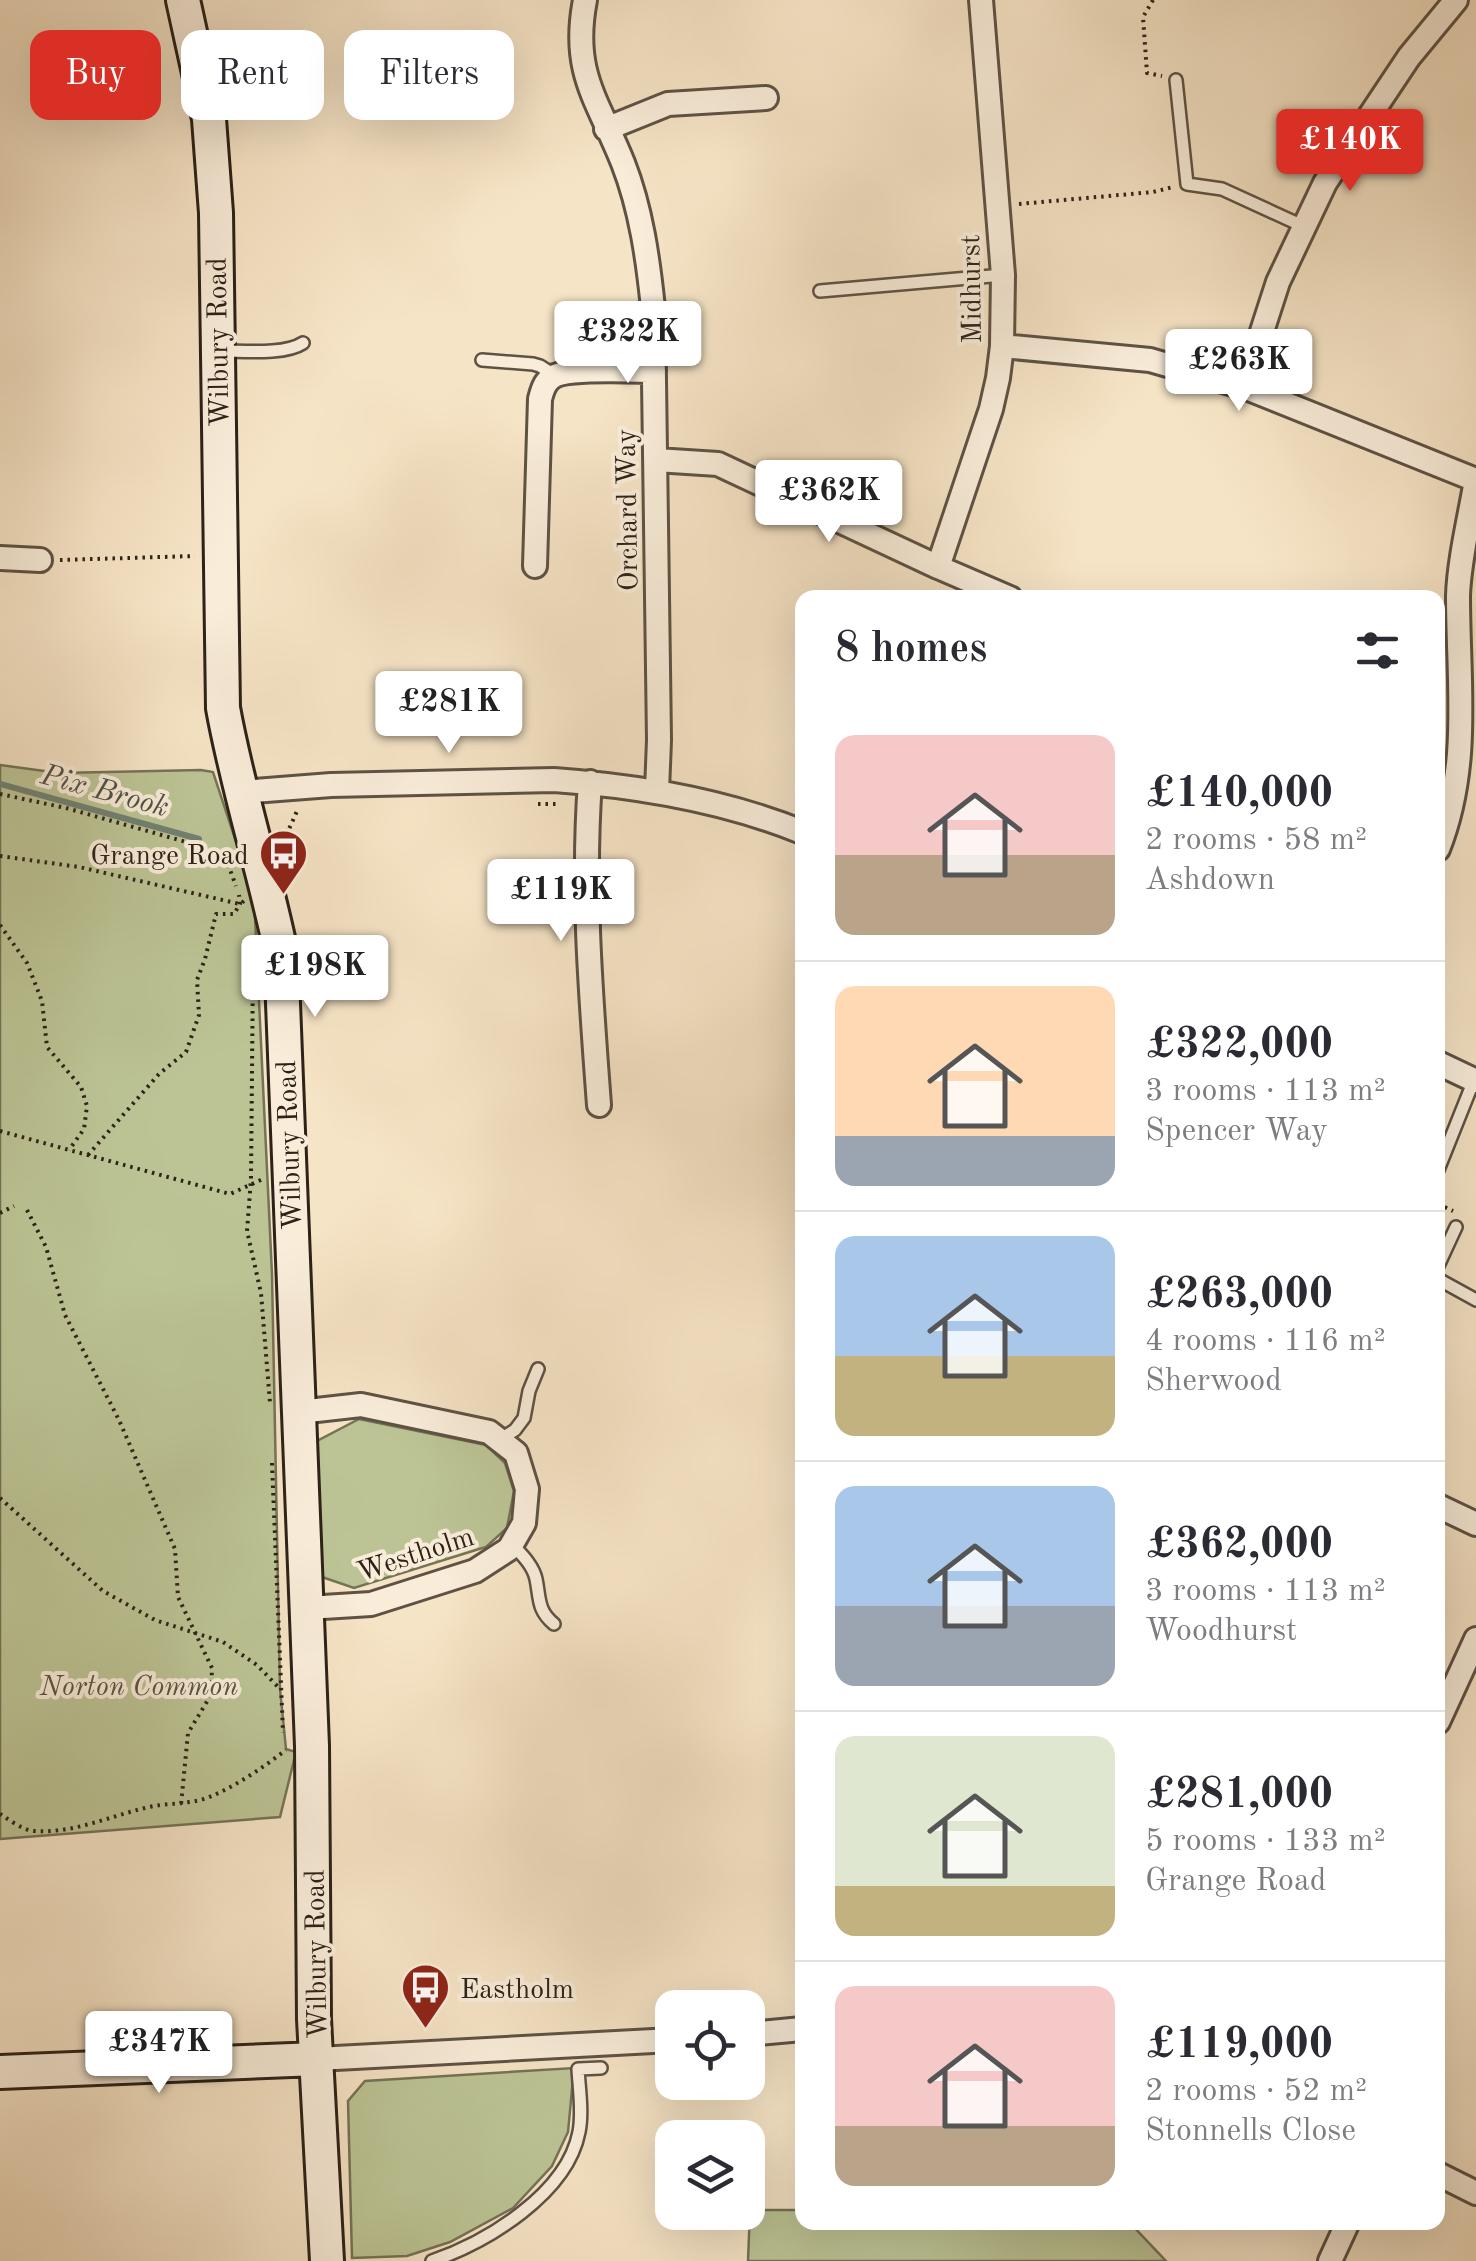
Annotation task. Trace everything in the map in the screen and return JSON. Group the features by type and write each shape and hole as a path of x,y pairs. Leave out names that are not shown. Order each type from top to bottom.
{"street":[{"name":"Wilbury Road","path":"182,0 209,119 216,213 223,708 281,952 284,1408 307,1608 314,1812 314,2019 327,2261"},
{"name":"Orchard Way","path":"585,0 581,24 587,83 633,194 644,239 653,308 657,790"},
{"name":"Midhurst","path":"938,567 991,408 1002,346 1004,276 981,0"},
{"path":"1244,387 1278,282 1325,183 1409,57 1456,0"},
{"path":"606,129 668,104 766,98"},
{"path":"1002,346 1150,360 1244,387 1476,480 1458,590 1469,711 1448,774 1445,830"},
{"path":"535,566 540,398 548,380 570,372 654,371"},
{"path":"656,460 718,464 991,590"},
{"path":"0,558 40,560"},
{"path":"241,792 331,785 554,780 589,793 657,790 740,810 795,830"},
{"path":"589,793 587,930 599,1105"},
{"path":"1445,1066 1475,1081"},
{"path":"284,1408 361,1405 489,1432 499,1440"},
{"name":"Westholm","path":"307,1608 371,1604 475,1571 509,1549 524,1523 527,1489 516,1453 499,1440"},
{"path":"1445,1509 1476,1524"},
{"path":"1445,1707 1476,1639"},
{"path":"765,2033 795,2031"},
{"path":"0,2072 655,2041"},
{"path":"1445,2178 1476,2193"},
{"path":"1330,2261 1344,2230"}],"lane":[{"path":"1176,80 1187,184 1222,189 1305,227"},
{"path":"820,291 1004,276"},
{"path":"218,351 277,350 296,348 303,343"},
{"path":"482,360 533,364 554,376"},
{"path":"1445,1153 1475,1081"},
{"path":"1445,1251 1456,1227"},
{"path":"1445,1283 1476,1300"},
{"path":"499,1440 515,1430 524,1418 538,1369"},
{"path":"512,1544 536,1576 542,1612 554,1624"},
{"path":"432,2261 460,2251 527,2211 566,2165 580,2131 578,2069 601,2068"}],"path":[{"path":"1153,0 1143,18 1148,73 1176,80"},
{"path":"997,206 1153,192 1187,184"},
{"path":"40,560 220,555"},
{"path":"531,804 589,793"},
{"path":"0,794 66,808 204,848 229,867 240,904"},
{"path":"286,864 290,830 300,803"},
{"path":"0,856 79,867 240,904"},
{"path":"88,1155 159,1074 186,1052 199,1015 197,980 216,914 234,914 240,904 254,896"},
{"path":"0,925 27,962 42,1000 48,1047 81,1087 87,1106 84,1129 69,1150"},
{"path":"253,952 247,1230 284,1408"},
{"path":"0,1131 230,1194 249,1184"},
{"path":"0,1214 14,1206"},
{"path":"28,1210 46,1247 65,1315 120,1420 174,1549 178,1598 212,1668 212,1695 188,1733 181,1805"},
{"path":"272,1458 280,1690 286,1750"},
{"path":"0,1498 104,1591 155,1620 224,1642 257,1665 280,1690"},
{"path":"0,1814 29,1831 60,1830 156,1806 181,1805 208,1798 286,1750 296,1752"}],"green space":[{"name":"Norton Common","path":"0,765 59,773 213,772 254,896 272,1274 280,1689 286,1749 296,1752 280,1817 0,1839"},
{"path":"359,1419 486,1445 505,1463 514,1491 507,1528 486,1547 354,1588 322,1577 317,1441"},
{"path":"574,2068 568,2132 552,2166 513,2208 450,2242 407,2256 352,2258 348,2101 365,2081"},
{"path":"765,2210 795,2210 795,2230 1137,2230 1166,2261 748,2261 749,2230 765,2230"}],"waterway":[{"name":"Pix Brook","path":"0,784 199,839"}],"place":[{"name":"Grange Road","path":"284,896"},
{"name":"Eastholm","path":"425,2030"}]}
